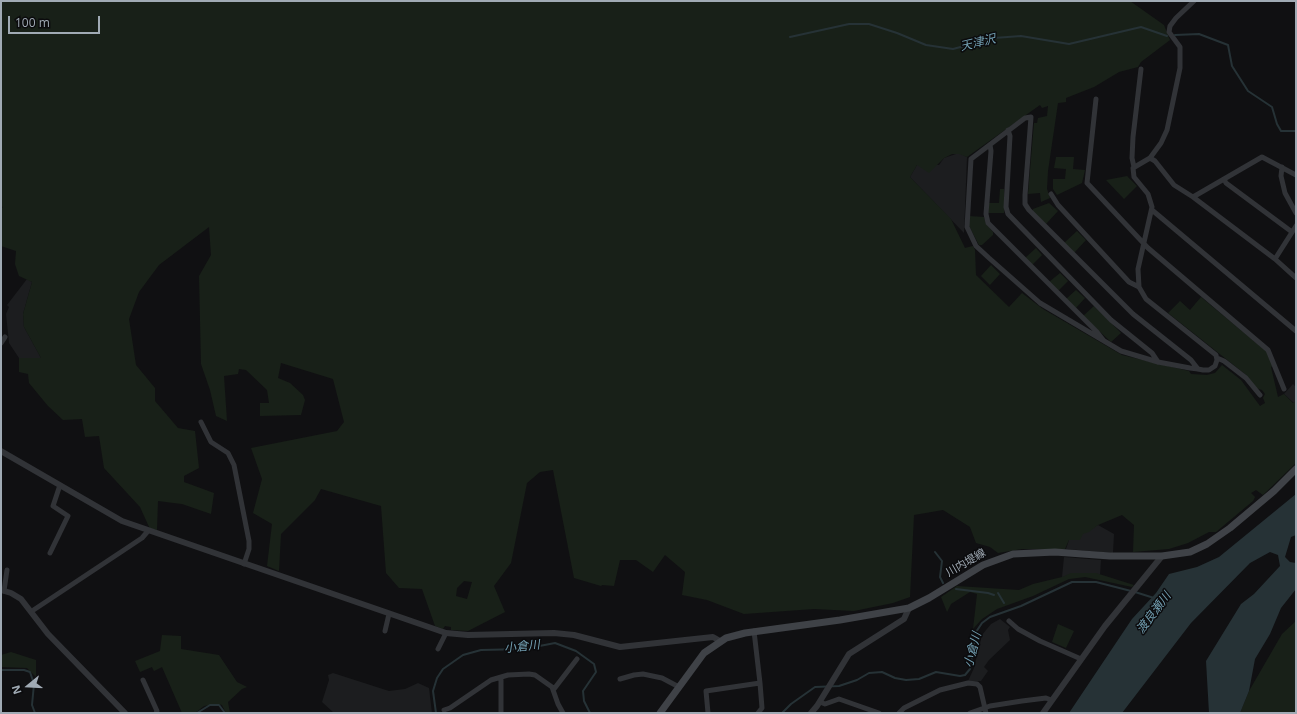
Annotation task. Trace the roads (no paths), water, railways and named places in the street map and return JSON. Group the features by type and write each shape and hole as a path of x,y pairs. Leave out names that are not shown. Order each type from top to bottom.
{"main road":[{"name":"川内堤線","path":"660,713 704,653 720,641 754,631 840,620 909,608 929,598 983,565 1005,556 1022,553 1055,552 1114,557 1162,556 1190,552 1207,544 1230,528 1274,491 1296,469"}],"street":[{"path":"1134,167 1150,158 1161,143 1167,130 1180,68 1180,47 1169,32 1170,26 1176,18 1194,1"},
{"path":"1141,69 1133,137 1132,158 1134,167 1132,172 1134,177 1148,194 1152,210 1143,244 1138,273 1139,287 1146,298 1212,351 1217,358 1224,360 1246,378 1260,395"},
{"path":"1096,99 1087,183 1143,244 1268,350 1284,389"},
{"path":"1198,369 1191,360 1133,314 1029,210 1025,204 1032,117 1025,118 971,159 966,224 974,242 989,258 1040,303 1104,342 1124,352 1158,362 1198,369 1212,368 1217,363 1217,358"},
{"path":"1008,130 1010,136 1006,207 1008,214 1111,320 1152,353 1158,362"},
{"path":"990,145 986,214 988,223 1098,332 1104,342"},
{"path":"1193,197 1262,157 1296,175"},
{"path":"1150,158 1174,185 1193,197 1275,259 1296,278"},
{"path":"1282,167 1281,176 1285,193 1296,213"},
{"path":"1224,179 1226,183 1292,232"},
{"path":"1051,194 1058,205 1129,282 1139,287"},
{"path":"1152,210 1296,331"},
{"path":"1275,259 1296,226"},
{"path":"1,343 5,337"},
{"path":"201,422 209,440 228,453 234,465 249,542 249,549 244,564"},
{"path":"1,451 115,518 148,532 446,633 461,635 554,633 574,635 608,646 620,647 713,637 720,641"},
{"path":"50,553 68,516 53,506 60,485"},
{"path":"32,611 142,538 148,532"},
{"path":"1043,713 1081,659 1129,596 1162,556"},
{"path":"7,570 2,590 18,596 32,611 48,634 125,713"},
{"path":"815,712 848,654 904,619 909,608"},
{"path":"385,631 389,614"},
{"path":"1009,621 1040,641 1081,659"},
{"path":"754,631 762,708 758,713"},
{"path":"438,649 446,633"},
{"path":"554,689 577,659"},
{"path":"444,710 450,708 485,683 501,677 532,674 554,689 558,704 563,713"},
{"path":"620,680 634,675 643,674 662,678 679,687"},
{"path":"501,677 501,713"},
{"path":"143,680 157,711 156,713"},
{"path":"708,713 706,691 760,683"},
{"path":"899,713 904,708 940,690 968,683 979,685 985,710"},
{"path":"970,713 1046,698 1051,700"},
{"path":"820,702 826,704 839,699 878,713"}],"water":[{"name":"渡良瀬川","path":"1296,494 1296,535 1291,537 1285,557 1290,562 1296,563 1296,589 1281,608 1270,634 1255,659 1249,691 1240,713 1209,713 1206,661 1241,604 1254,594 1280,566 1278,555 1270,552 1250,563 1191,623 1122,713 1069,713 1132,619 1156,593 1169,574 1197,567 1219,557"}],"waterway":[{"name":"天津沢","path":"790,37 849,24 869,24 897,33 926,45 953,49 994,38 1021,36 1069,44 1141,27 1167,36"},
{"name":"天津沢","path":"1175,35 1199,34 1228,45 1232,66 1248,91 1272,107 1277,124 1281,131 1296,131"},
{"path":"935,552 942,561 940,577 943,583"},
{"name":"小倉川","path":"782,713 791,704 815,687 839,686 857,680 869,673 882,672 895,678 906,680 919,679 936,672 960,676 965,675 970,669 976,632 982,623 990,617 1021,606 1072,582 1096,582 1131,591"},
{"path":"956,589 994,595"},
{"name":"小倉川","path":"1135,592 1154,598"},
{"path":"998,593 1004,603"},
{"name":"小倉川","path":"436,713 433,691 437,678 443,669 463,655 481,650 524,649 555,643 576,651 594,664 596,672 583,691 584,701 590,713"},
{"name":"小倉川","path":"1,670 24,670 30,672 34,684 32,705 35,713"},
{"name":"小倉川","path":"197,713 210,705 219,705 225,713"}]}
